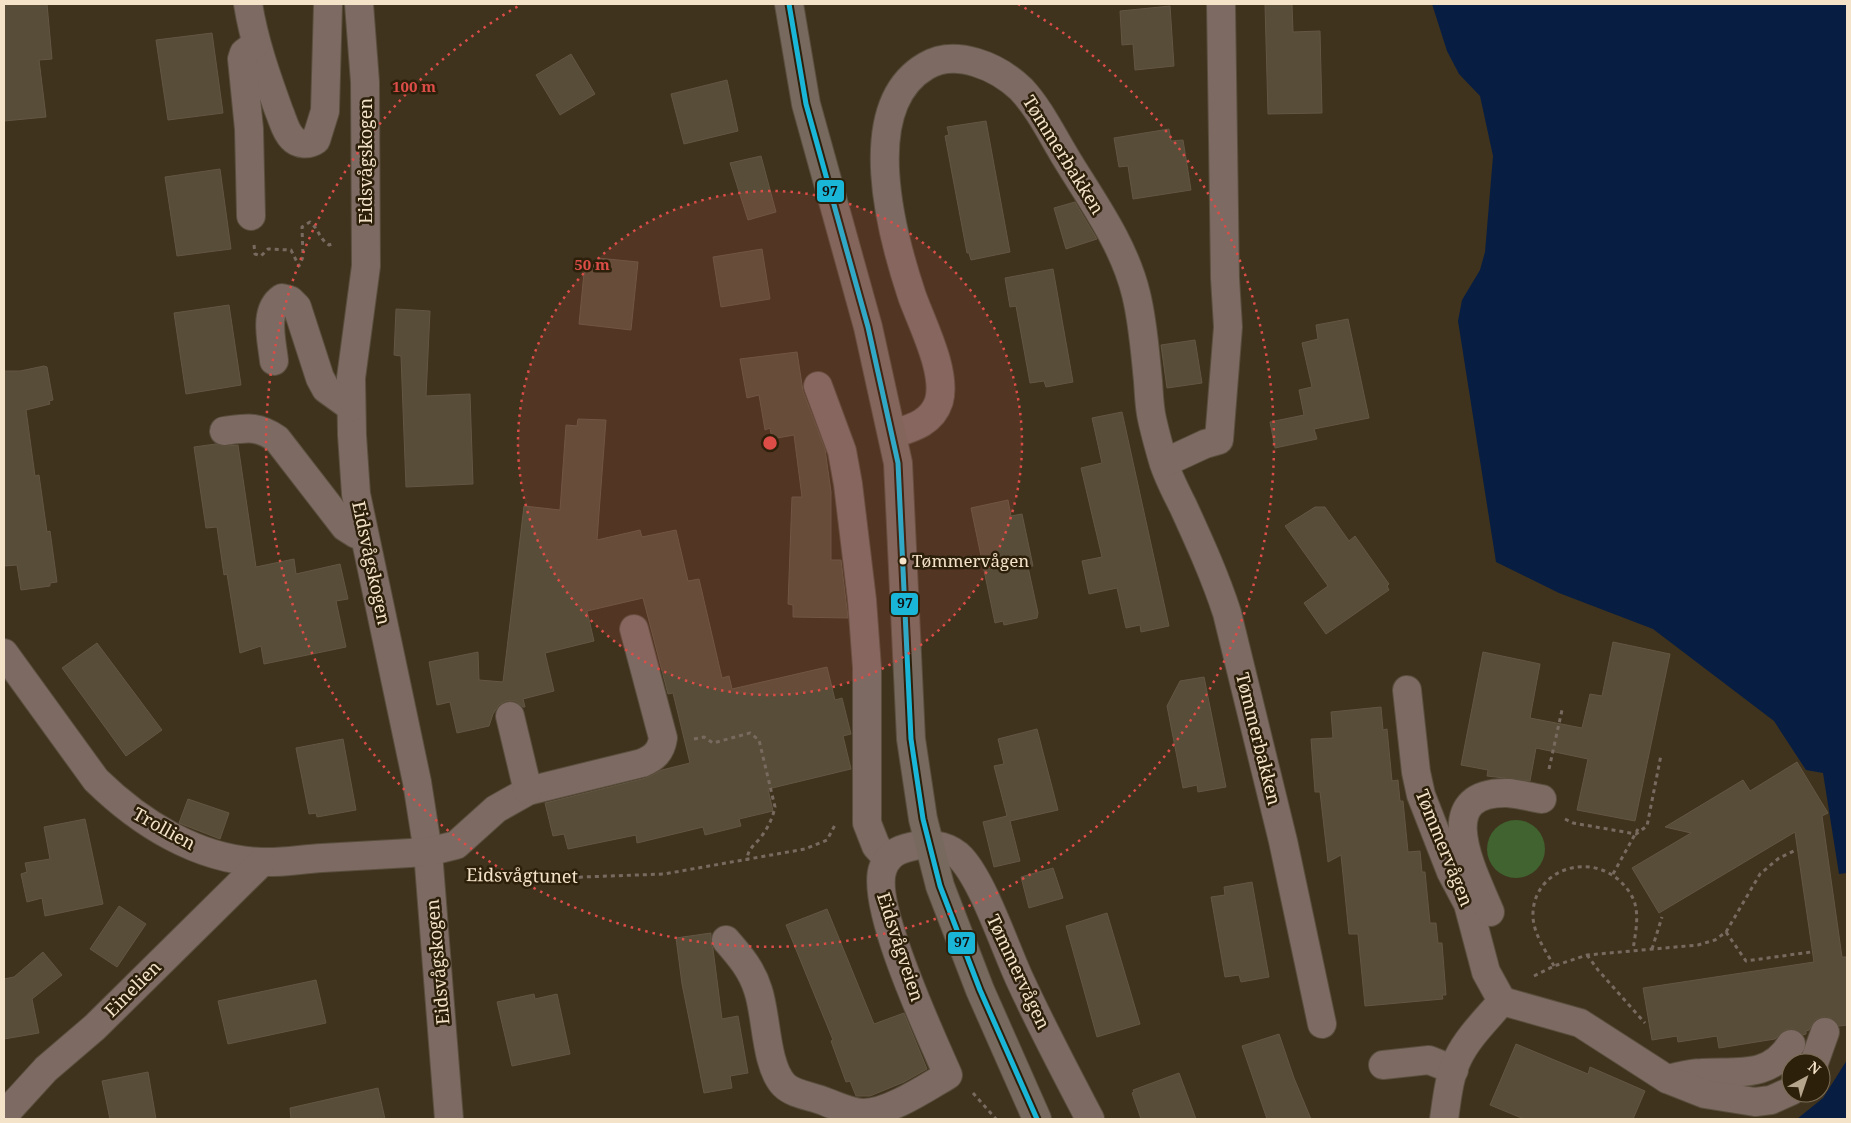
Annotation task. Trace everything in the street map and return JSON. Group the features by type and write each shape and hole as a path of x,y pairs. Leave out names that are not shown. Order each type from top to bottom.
{"main road":[{"path":"789,4 806,104 870,336 892,434 902,496 911,739 915,776 928,844 955,928 1037,1119"}],"street":[{"path":"248,4 263,68 287,132 296,142 312,143 319,134 325,111 328,4"},
{"name":"Eidsvågskogen","path":"359,4 365,82 366,266 351,378 356,494 417,782 428,852 449,1119"},
{"path":"1164,464 1205,444 1218,440 1228,328 1225,278 1221,4"},
{"path":"251,216 248,129 242,60 244,53 256,44"},
{"name":"Tømmerbakken","path":"892,434 925,422 933,413 938,401 941,383 938,365 909,285 890,214 885,172 886,136 898,93 907,82 928,64 943,60 960,59 982,64 994,70 1022,91 1047,126 1115,240 1127,266 1136,294 1145,353 1151,417 1164,464 1218,586 1227,613 1283,841 1322,1024"},
{"path":"274,361 270,315 272,308 282,298 290,300 297,307 320,378 326,389 351,407"},
{"path":"818,386 842,451 848,484 862,600 867,668 867,823 870,835 876,846 888,859 902,849 928,844"},
{"path":"224,431 254,428 265,430 276,439 345,527 356,534 364,534"},
{"name":"Eidsvågtunet","path":"428,852 456,845 496,809 528,791 642,763 654,758 663,738 634,628"},
{"name":"Trollien","path":"4,653 96,780 131,811 184,844 227,858 262,862 428,852"},
{"name":"Tømmervågen","path":"1407,690 1416,772 1421,795 1451,872 1468,904 1486,972 1502,1002"},
{"path":"510,716 528,791"},
{"name":"Tømmervågen","path":"1502,1002 1502,964 1490,912 1464,850 1462,828 1464,816 1469,805 1488,795 1508,793 1542,799"},
{"name":"Tømmervågen","path":"928,844 956,853 979,886 1021,982 1090,1119"},
{"name":"Eidsvågveien","path":"726,940 744,960 759,992 768,1046 778,1077 785,1086 796,1093 853,1112 864,1113 877,1111 919,1092 948,1075 904,970 884,908 880,878 888,859"},
{"name":"Einelien","path":"4,1115 46,1069 95,1027 262,862"},
{"path":"1444,1119 1448,1089 1458,1059 1466,1044 1502,1002 1580,1022 1667,1079 1705,1094 1740,1101 1771,1100 1781,1096"},
{"path":"1818,1053 1825,1032"},
{"path":"1667,1079 1699,1073 1744,1072 1762,1069 1784,1056 1791,1044"},
{"path":"1383,1065 1429,1060 1454,1070"}],"path":[{"path":"261,256 268,248 292,250 299,266 303,256 302,228 310,222 316,227 321,240 329,245 336,242 337,235"},
{"path":"1554,749 1562,710"},
{"path":"704,737 713,743 750,733 759,740 775,807 773,816 761,837 748,853 746,861"},
{"path":"1542,799 1564,818 1574,823 1636,834 1647,826 1661,754"},
{"name":"Eidsvågtunet","path":"428,852 449,874 485,878 664,874 746,861 805,849 827,840 849,806 866,797"},
{"path":"1613,874 1638,829"},
{"path":"1502,1002 1530,978 1554,966 1587,955 1698,945 1715,940 1726,932 1760,874 1779,858 1794,851"},
{"path":"1554,966 1537,934 1533,918 1534,905 1539,893 1556,874 1580,865 1600,867 1613,874 1630,893 1635,904 1636,919 1633,950"},
{"path":"1652,949 1662,917"},
{"path":"1726,932 1746,961 1811,952"},
{"path":"1587,955 1645,1023"}],"green space":[{"path":"1510,820 1522,820 1537,828 1545,843 1545,855 1537,870 1522,878 1510,878 1495,870 1487,855 1487,843 1495,828"}],"water":[{"path":"1432,4 1847,4 1847,873 1839,874 1823,773 1806,770 1774,721 1653,629 1559,593 1496,562 1458,321 1462,300 1480,270 1485,252 1493,156 1480,96 1459,74 1447,51"},
{"path":"1847,1060 1847,1119 1797,1119 1817,1103 1831,1103 1831,1085"}],"building":[{"path":"4,4 47,4 52,59 39,60 46,117 4,121"},
{"path":"1265,4 1292,4 1293,32 1320,31 1322,113 1268,114"},
{"path":"1170,6 1174,66 1135,70 1133,44 1122,45 1120,11"},
{"path":"212,33 223,113 168,120 156,40"},
{"path":"571,54 595,94 560,115 536,75"},
{"path":"727,80 738,131 684,144 671,94"},
{"path":"986,121 1010,252 971,260 969,253 967,253 945,136 949,135 947,127"},
{"path":"1169,129 1171,141 1183,140 1191,190 1133,199 1128,166 1119,167 1114,138"},
{"path":"761,156 776,212 748,220 730,163"},
{"path":"220,169 231,249 177,256 165,177"},
{"path":"1075,202 1097,239 1066,249 1054,208"},
{"path":"762,249 770,299 721,307 713,257"},
{"path":"598,258 638,262 631,330 579,324 585,263 597,264"},
{"path":"1053,269 1073,382 1046,387 1044,381 1030,383 1016,306 1010,307 1005,278"},
{"path":"229,305 241,385 186,394 174,313"},
{"path":"396,309 430,311 426,396 470,394 473,484 406,487 401,356 394,355"},
{"path":"1348,319 1369,418 1314,429 1317,439 1275,448 1270,422 1304,415 1299,390 1312,387 1302,343 1318,339 1316,325"},
{"path":"1195,340 1202,383 1167,388 1161,345"},
{"path":"797,352 803,391 825,449 831,492 831,560 841,560 848,618 793,617 793,605 788,604 792,497 802,497 794,435 772,439 770,428 765,430 759,395 747,398 740,359"},
{"path":"47,367 53,400 49,401 50,404 26,410 35,476 39,475 47,532 50,531 57,582 50,583 50,586 21,590 17,565 4,566 4,371 20,371"},
{"path":"1122,412 1169,626 1141,632 1140,625 1126,628 1117,588 1089,594 1082,561 1102,557 1081,468 1102,463 1092,418"},
{"path":"578,419 606,420 597,540 640,530 642,537 676,530 688,581 699,579 722,678 729,676 732,689 827,667 835,700 842,698 851,734 843,736 851,769 768,789 773,811 739,819 741,826 705,835 703,827 637,843 636,835 568,849 564,834 553,836 545,803 646,778 662,770 690,763 673,693 668,694 643,598 587,611 594,641 545,653 554,691 523,699 525,707 515,701 506,701 499,705 493,714 489,726 457,733 450,702 437,705 429,662 478,652 479,680 503,682 524,506 560,510 566,425 577,426"},
{"path":"216,444 226,446 238,445 256,567 294,559 296,574 340,564 348,599 336,601 346,647 264,664 261,646 240,653 227,574 224,575 217,527 206,528 194,447"},
{"path":"1008,500 1011,516 1022,514 1033,566 1028,567 1038,613 1037,618 1004,625 1003,621 995,623 971,508"},
{"path":"1315,507 1325,507 1349,541 1355,536 1389,584 1387,586 1389,590 1326,634 1304,603 1328,586 1285,526"},
{"path":"1613,642 1670,654 1635,821 1577,810 1588,759 1536,748 1530,781 1487,776 1488,770 1461,765 1483,652 1540,664 1530,718 1582,728 1590,694 1602,696"},
{"path":"97,643 162,730 126,756 62,668"},
{"path":"1204,677 1226,787 1198,792 1197,785 1183,788 1167,706 1180,681"},
{"path":"1381,707 1383,730 1387,729 1392,781 1398,780 1400,801 1403,801 1408,852 1420,851 1422,872 1425,872 1430,923 1436,923 1438,943 1442,943 1446,995 1442,995 1443,999 1365,1006 1358,934 1349,934 1341,855 1328,862 1320,792 1315,792 1311,739 1333,738 1331,712"},
{"path":"1037,729 1058,810 1010,821 1020,861 994,867 983,822 1007,816 994,766 1004,764 998,739"},
{"path":"343,739 356,810 317,817 316,813 309,814 296,748"},
{"path":"1797,762 1828,813 1822,816 1842,957 1847,957 1847,1025 1839,1026 1831,1018 1823,1017 1815,1020 1809,1030 1806,1031 1806,1034 1803,1035 1793,1029 1785,1030 1775,1039 1719,1048 1717,1036 1678,1042 1677,1036 1652,1040 1643,988 1814,962 1795,832 1659,913 1632,868 1691,833 1665,827 1743,780 1750,791"},
{"path":"188,799 229,813 220,839 179,823"},
{"path":"85,819 103,904 45,916 42,898 27,902 21,874 27,872 25,863 50,859 44,827"},
{"path":"1053,868 1063,898 1029,908 1021,877"},
{"path":"1252,882 1269,977 1241,982 1239,975 1225,977 1211,897 1225,895 1224,887"},
{"path":"119,906 146,924 117,967 90,949"},
{"path":"827,909 874,1024 904,1013 927,1069 904,1082 870,1096 856,1096 850,1081 846,1082 831,1041 833,1040 786,925"},
{"path":"1107,913 1140,1024 1097,1037 1066,926"},
{"path":"711,933 722,1019 738,1016 748,1073 730,1076 732,1088 704,1093 682,984 676,938"},
{"path":"43,952 62,975 32,999 39,1033 4,1039 4,979 14,977"},
{"path":"316,980 326,1023 228,1044 218,1001"},
{"path":"534,994 535,999 557,994 570,1054 512,1066 497,1002"},
{"path":"1279,1034 1311,1119 1267,1119 1242,1046"},
{"path":"1516,1044 1588,1074 1590,1067 1645,1091 1633,1119 1524,1119 1490,1105"},
{"path":"148,1072 156,1119 110,1119 102,1081"},
{"path":"1179,1073 1196,1119 1141,1119 1132,1093 1134,1092 1133,1090"},
{"path":"378,1088 385,1119 291,1119 290,1108"}],"transit line":[{"name":"97","path":"789,4 806,104 868,327 898,463 911,739 923,819 940,886 980,990 1037,1119"}],"place":[{"name":"Tømmervågen","path":"903,561"}]}
